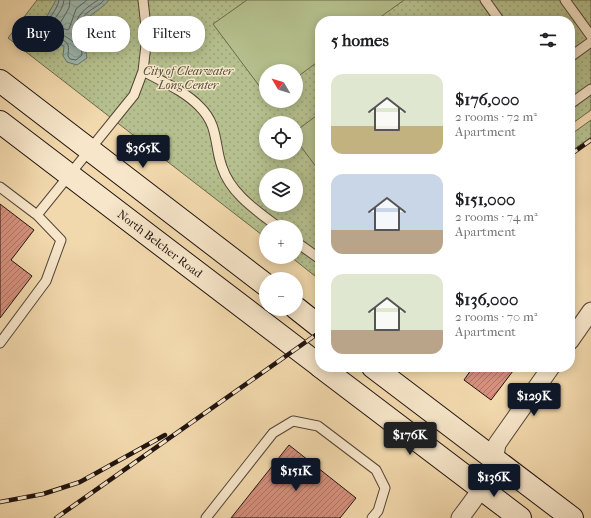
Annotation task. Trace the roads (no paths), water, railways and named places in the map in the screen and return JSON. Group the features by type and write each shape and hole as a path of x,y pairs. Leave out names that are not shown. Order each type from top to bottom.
{"main road":[{"path":"0,81 259,280"},
{"name":"North Belcher Road","path":"0,122 315,362"},
{"path":"303,314 315,323"},
{"name":"North Belcher Road","path":"328,372 520,518"},
{"path":"380,372 572,518"}],"street":[{"path":"575,334 591,311"},
{"path":"460,518 482,489 495,459 497,444 548,372"}],"lane":[{"path":"37,216 134,95 143,71 147,36 143,0"},
{"path":"485,0 496,16"},
{"path":"565,0 591,36"},
{"path":"575,53 591,42"},
{"path":"143,71 187,95 201,108 210,121 216,137 222,166 227,180 237,194 269,220"},
{"path":"575,100 591,89"},
{"path":"0,187 37,216 61,240 46,281 0,342"},
{"path":"303,247 315,255"},
{"path":"206,518 273,433 293,421 318,426 376,470 385,488 378,510 372,518"}],"water":[{"path":"56,0 109,0 103,7 90,16 72,16 72,52 86,52 87,58 77,65 67,62 63,56 64,16 47,16"}],"railway":[{"path":"575,151 591,140"},
{"path":"56,518 315,336"},
{"path":"0,502 43,494 80,482 165,435"}],"park label":[{"name":"City of Clearwater Long Center","path":"188,78"}]}
